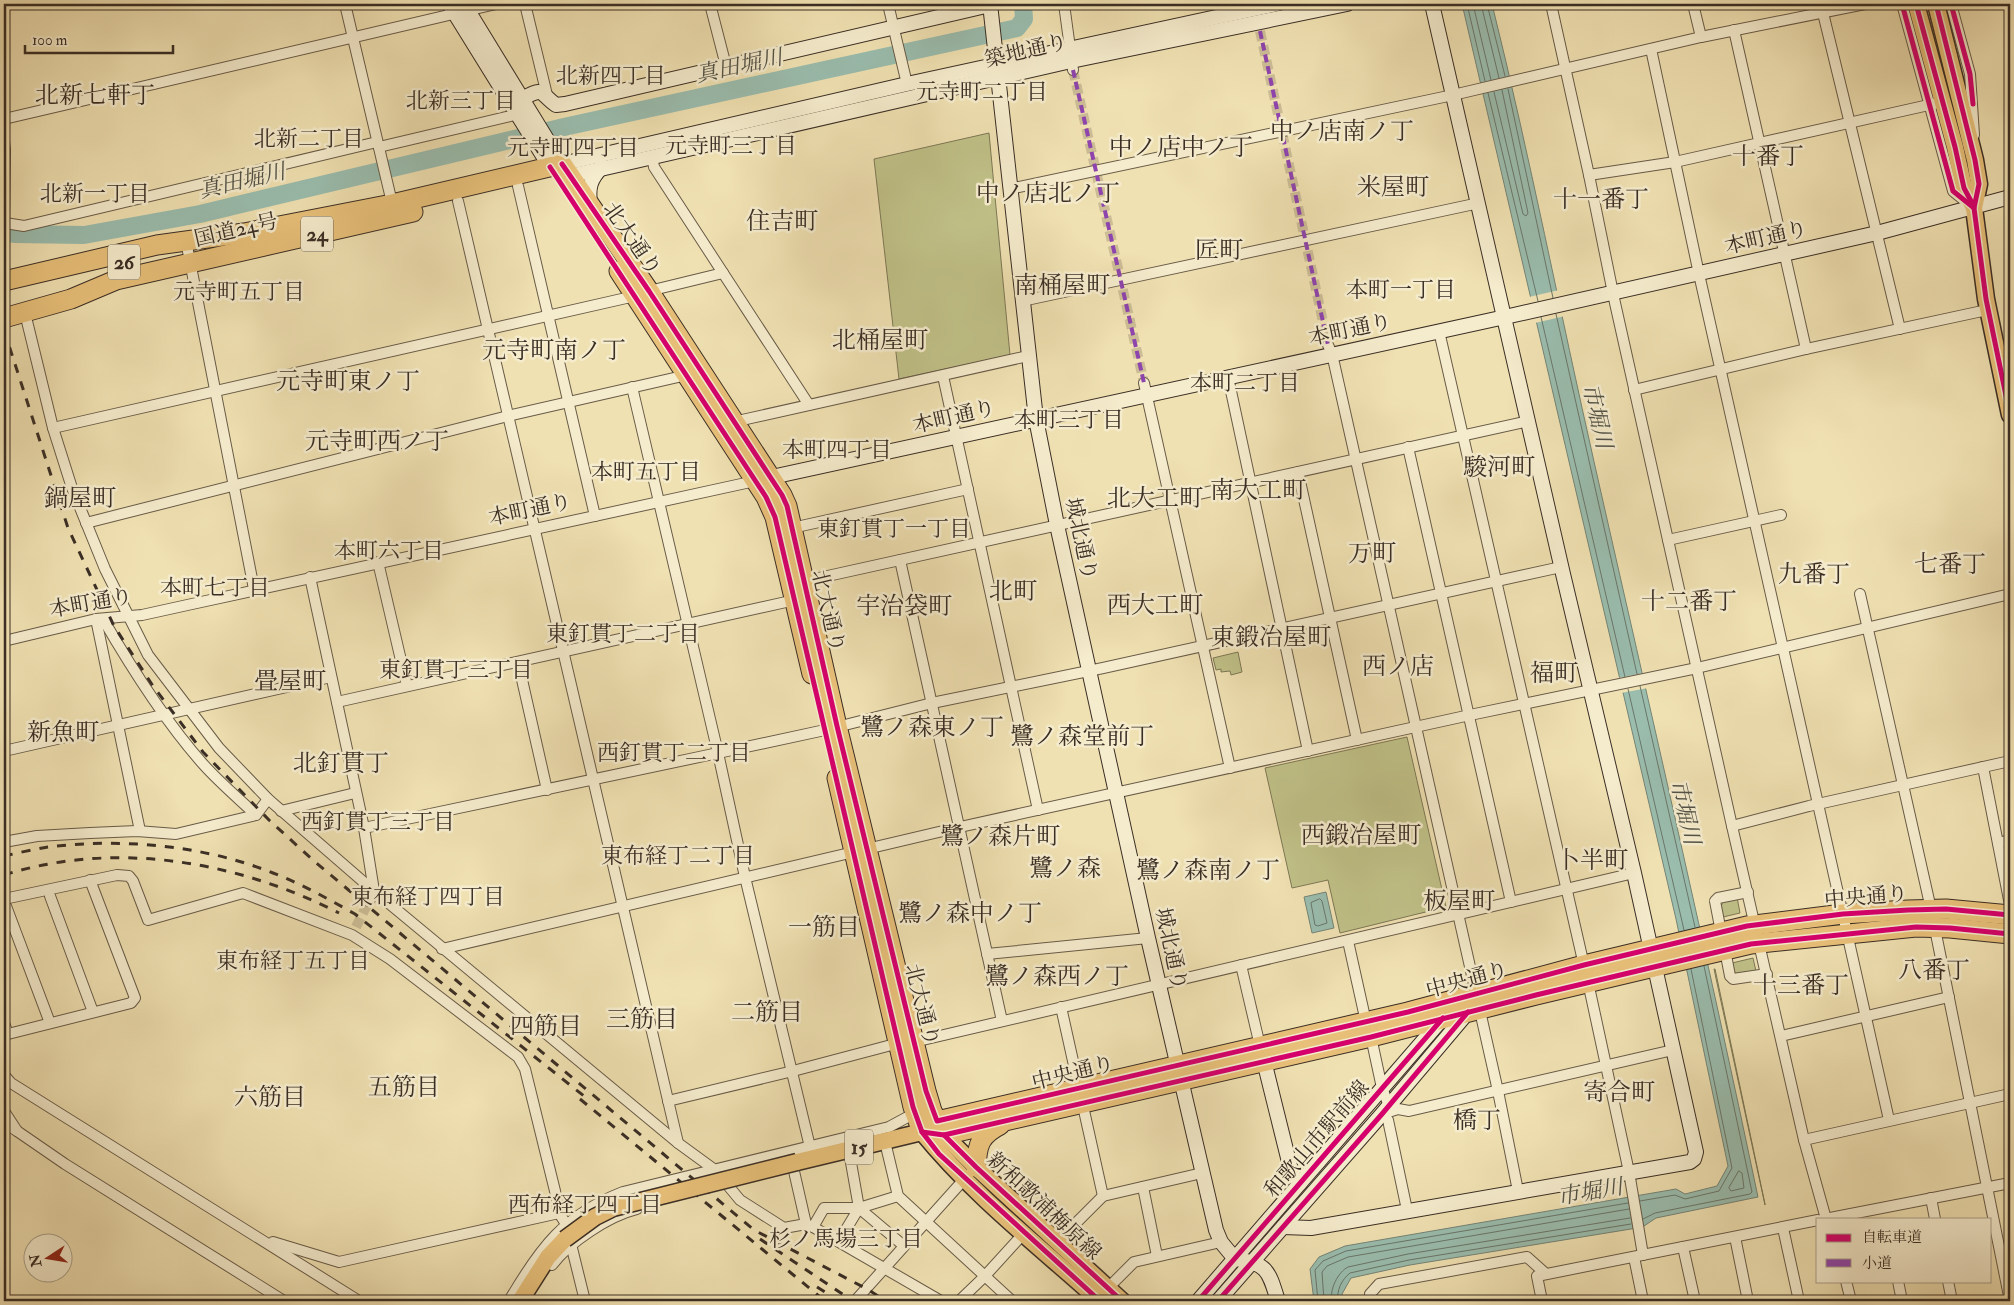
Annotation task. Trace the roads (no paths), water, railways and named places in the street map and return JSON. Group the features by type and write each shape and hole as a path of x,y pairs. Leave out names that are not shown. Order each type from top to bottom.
{"highway":[{"name":"国道24号","path":"4,318 72,299 188,250 244,233 458,201 518,186 560,171"},
{"name":"国道24号","path":"4,281 157,245 188,250 393,210 560,171"},
{"name":"北大通り","path":"560,171 591,209 642,293 687,375 762,480 782,495 787,506 805,581 831,728"},
{"name":"北大通り","path":"560,171 642,293 733,422 762,480 766,497 775,517 795,600 831,728 906,1042 915,1113 922,1132"},
{"name":"26","path":"4,292 188,250"},
{"name":"26","path":"4,307 116,280"},
{"name":"中央通り","path":"922,1132 1369,1030 1586,973 1843,914 1931,909 2010,916"},
{"name":"中央通り","path":"1758,934 1847,934 1935,927 2010,934"},
{"name":"中央通り","path":"1369,1030 1442,1019 1471,1004"},
{"name":"北大通り","path":"906,1042 941,1128"},
{"name":"中央通り","path":"941,1128 1010,1120 1082,1096"},
{"path":"970,1173 979,1143 984,1134 1010,1120"}],"main road":[{"path":"1916,4 1936,104 1964,188 1974,208"},
{"path":"1936,4 1975,160 1978,184 1974,208 1987,310 2010,416"},
{"name":"新和歌浦梅原線","path":"941,1128 970,1173 1024,1233 1104,1294 1122,1301"},
{"name":"新和歌浦梅原線","path":"922,1132 940,1154 970,1173 1058,1241 1104,1294"},
{"name":"15","path":"520,1301 548,1258 568,1236 596,1217 614,1208 794,1161 892,1142 922,1132"}],"street":[{"path":"345,4 393,210"},
{"path":"4,119 353,38 459,8 496,4"},
{"path":"525,4 547,95"},
{"path":"710,4 726,66"},
{"path":"888,4 907,84"},
{"path":"522,99 535,91 547,95 556,105 565,104 990,4"},
{"name":"城北通り","path":"990,4 1036,419 1057,525 1158,984 1202,1173 1221,1242"},
{"path":"1064,4 1071,60"},
{"name":"築地通り","path":"1071,60 1276,4"},
{"name":"築地通り","path":"560,171 907,84 1071,60 1347,4"},
{"path":"1283,1227 1311,1228 1518,1191 1630,1178 1690,1162 1694,1159 1696,1152 1673,1050 1660,955 1634,873 1561,567 1432,4"},
{"path":"1551,4 1589,175 1612,292 1732,826 1804,1140 1829,1218 2010,1183"},
{"path":"1693,4 1701,37"},
{"path":"1010,189 1472,91 1701,37 1865,4"},
{"path":"1589,175 1675,162 1936,104 1902,4"},
{"path":"1951,4 1970,74 1975,160"},
{"path":"459,8 522,99 534,128 560,171"},
{"path":"459,8 519,114 534,128"},
{"path":"1823,13 1900,329"},
{"path":"1734,30 1806,349"},
{"path":"1651,48 1699,274 1888,1120"},
{"name":"築地通り","path":"560,171 602,168 997,71"},
{"path":"4,141 4,219 24,226 519,114"},
{"path":"652,156 654,167 809,405"},
{"path":"591,209 588,190 592,177 602,168"},
{"path":"518,186 550,316 595,516"},
{"name":"本町通り","path":"4,641 100,619 142,615 378,562 762,480 1036,419 1145,389 1228,377 1330,350 1439,331 1505,317 1878,233 2010,197"},
{"path":"458,201 678,1143"},
{"path":"1022,301 1479,203"},
{"path":"188,250 254,589"},
{"path":"53,428 550,316 723,273"},
{"path":"1634,390 1806,349 1987,310"},
{"path":"25,313 53,428 72,488 105,569 148,655 219,748 268,799 372,896 442,948 678,1143 715,1170 740,1200 784,1228 809,1225 941,1301"},
{"path":"1439,331 1586,973 1630,1178 1640,1234 1639,1256 1643,1301"},
{"path":"1330,350 1389,604 1457,914 1471,1004 1498,1091 1518,1191"},
{"path":"733,422 1028,356"},
{"path":"86,523 508,416 687,375"},
{"path":"943,376 1038,810"},
{"path":"1228,377 1308,751"},
{"path":"632,387 745,877 810,1147"},
{"path":"1145,389 1230,768"},
{"path":"805,581 1529,421"},
{"path":"1408,448 1511,902"},
{"path":"1298,472 1357,740"},
{"path":"792,528 968,489"},
{"path":"1668,540 1781,515"},
{"path":"900,560 1002,1021"},
{"path":"378,562 407,686"},
{"path":"364,828 718,754 932,703 1011,688 1561,567"},
{"path":"310,577 364,828 372,896"},
{"path":"1860,594 1935,927 2010,1301"},
{"path":"442,948 1117,792 1470,715 1652,678 2010,594"},
{"path":"337,702 795,600"},
{"path":"100,619 163,714 203,764 256,815"},
{"path":"100,619 118,724 140,831"},
{"path":"518,662 547,790"},
{"path":"4,751 330,677"},
{"path":"1732,826 1818,804 2010,761"},
{"path":"1983,767 2010,905"},
{"path":"282,811 355,793"},
{"path":"4,842 38,836 140,831 176,834 256,815 268,799"},
{"path":"1998,843 2010,840"},
{"path":"668,1101 906,1042 1061,1008 1634,873"},
{"path":"4,904 78,883 117,875 129,876 133,881 148,920 243,893 354,931 518,1057 526,1069 556,1191 559,1213 568,1236 585,1301"},
{"path":"4,1023 8,1034 131,1003 135,998 90,880"},
{"path":"4,904 50,896 71,890 78,883"},
{"path":"1748,892 1718,898 1715,901 1718,942 1730,976 1733,979 1767,974"},
{"path":"50,896 93,1012"},
{"path":"4,904 50,1023"},
{"path":"987,954 1148,938"},
{"path":"1348,941 1408,1210"},
{"path":"1241,965 1292,1174 1300,1183"},
{"path":"1781,1036 1949,997"},
{"name":"和歌山市駅前線","path":"1218,1301 1386,1110 1471,1004"},
{"path":"1061,1008 1103,1196"},
{"name":"和歌山市駅前線","path":"1198,1301 1442,1019"},
{"path":"1386,1110 1398,1108 1409,1111 1673,1050"},
{"path":"4,1075 11,1083 359,1301"},
{"path":"1804,1140 2010,1094"},
{"path":"4,1111 16,1131"},
{"path":"509,1301 543,1248 568,1236 590,1232 630,1211 728,1186 794,1161 810,1147 889,1127 915,1113"},
{"path":"4,1123 65,1164 284,1301"},
{"path":"529,1301 542,1278 555,1261 568,1236 602,1200 624,1192 715,1170 850,1157 892,1142 898,1196 1012,1301"},
{"path":"850,1157 859,1208 904,1246"},
{"path":"794,1161 809,1225"},
{"path":"855,1301 970,1173"},
{"path":"1058,1241 1103,1196 1202,1173"},
{"path":"1142,1187 1157,1256"},
{"path":"809,1225 824,1208 859,1208 898,1196"},
{"path":"1931,1198 1935,1218"},
{"path":"1884,1207 1886,1218"},
{"path":"839,1241 859,1208"},
{"path":"260,1238 339,1262 559,1213"},
{"path":"1542,1301 1537,1276 1816,1220"},
{"path":"1784,1228 1799,1301"},
{"path":"959,1301 1024,1233"},
{"path":"1735,1237 1748,1301"},
{"path":"1104,1294 1134,1262 1221,1242 1235,1259 1253,1261 1270,1275 1278,1301"},
{"path":"1683,1247 1695,1301"},
{"path":"1372,1301 1370,1294 1379,1284 1527,1257 1546,1274"},
{"path":"1846,1282 1851,1301"},
{"path":"1898,1282 1902,1301"},
{"path":"1948,1282 1952,1301"}],"water":[{"path":"1462,4 1492,4 1699,923 1758,1197 1656,1218 1644,1226 1631,1229 1410,1265 1351,1278 1342,1294 1343,1301 1314,1301 1310,1269 1319,1257 1345,1246 1676,1189 1685,1194 1717,1186 1728,1166 1676,919"},
{"path":"1326,892 1334,928 1312,933 1304,897"}],"waterway":[{"name":"真田堀川","path":"4,232 14,234 84,235 200,214 564,127 1017,28 1024,19 1023,4"}],"tunnel":[{"path":"1260,31 1328,345"},
{"path":"1073,70 1144,383"},
{"path":"356,927 369,901"}],"railway":[{"path":"4,330 68,528 114,626 153,686 203,752 269,820 314,861 754,1230 867,1289 886,1301"},
{"path":"4,856 48,847 76,844 105,843 162,846 219,856 246,863 284,877 355,914 589,1100"},
{"path":"4,875 46,864 89,859 132,858 175,861 259,880 300,895 339,913"},
{"path":"580,1099 825,1301"},
{"path":"760,1239 853,1301"},
{"path":"817,1287 839,1301"}],"district":[{"name":"北新四丁目","path":"611,76"},
{"name":"元寺町二丁目","path":"982,92"},
{"name":"北新七軒丁","path":"95,95"},
{"name":"北新三丁目","path":"461,101"},
{"name":"中ノ店南ノ丁","path":"1342,131"},
{"name":"北新二丁目","path":"309,139"},
{"name":"元寺町三丁目","path":"731,146"},
{"name":"中ノ店中ノ丁","path":"1181,147"},
{"name":"元寺町四丁目","path":"573,148"},
{"name":"十番丁","path":"1768,156"},
{"name":"米屋町","path":"1393,187"},
{"name":"中ノ店北ノ丁","path":"1048,193"},
{"name":"北新一丁目","path":"95,194"},
{"name":"十一番丁","path":"1601,199"},
{"name":"住吉町","path":"782,221"},
{"name":"匠町","path":"1219,250"},
{"name":"南桶屋町","path":"1062,285"},
{"name":"本町一丁目","path":"1401,290"},
{"name":"元寺町五丁目","path":"239,292"},
{"name":"北桶屋町","path":"880,340"},
{"name":"元寺町南ノ丁","path":"554,350"},
{"name":"元寺町東ノ丁","path":"348,381"},
{"name":"本町二丁目","path":"1245,383"},
{"name":"本町三丁目","path":"1069,420"},
{"name":"元寺町西ノ丁","path":"377,441"},
{"name":"本町四丁目","path":"837,450"},
{"name":"駿河町","path":"1499,467"},
{"name":"本町五丁目","path":"646,472"},
{"name":"南大工町","path":"1258,490"},
{"name":"鍋屋町","path":"80,498"},
{"name":"北大工町","path":"1155,498"},
{"name":"東釘貫丁一丁目","path":"894,529"},
{"name":"本町六丁目","path":"389,551"},
{"name":"万町","path":"1372,553"},
{"name":"七番丁","path":"1950,564"},
{"name":"九番丁","path":"1814,574"},
{"name":"本町七丁目","path":"215,588"},
{"name":"北町","path":"1013,591"},
{"name":"十二番丁","path":"1689,601"},
{"name":"西大工町","path":"1155,605"},
{"name":"宇治袋町","path":"904,606"},
{"name":"東釘貫丁二丁目","path":"623,634"},
{"name":"東鍛冶屋町","path":"1271,637"},
{"name":"西ノ店","path":"1398,666"},
{"name":"東釘貫丁三丁目","path":"456,670"},
{"name":"福町","path":"1554,673"},
{"name":"畳屋町","path":"290,681"},
{"name":"鷺ノ森東ノ丁","path":"932,727"},
{"name":"新魚町","path":"63,732"},
{"name":"鷺ノ森堂前丁","path":"1082,736"},
{"name":"西釘貫丁二丁目","path":"674,753"},
{"name":"北釘貫丁","path":"341,763"},
{"name":"西釘貫丁三丁目","path":"378,822"},
{"name":"西鍛冶屋町","path":"1361,835"},
{"name":"鷺ノ森片町","path":"1000,836"},
{"name":"東布経丁二丁目","path":"678,856"},
{"name":"卜半町","path":"1592,860"},
{"name":"鷺ノ森","path":"1065,868"},
{"name":"鷺ノ森南ノ丁","path":"1208,870"},
{"name":"東布経丁四丁目","path":"428,897"},
{"name":"板屋町","path":"1459,901"},
{"name":"鷺ノ森中ノ丁","path":"970,913"},
{"name":"一筋目","path":"824,927"},
{"name":"東布経丁五丁目","path":"293,961"},
{"name":"八番丁","path":"1934,970"},
{"name":"鷺ノ森西ノ丁","path":"1057,976"},
{"name":"十三番丁","path":"1801,985"},
{"name":"二筋目","path":"767,1012"},
{"name":"三筋目","path":"642,1019"},
{"name":"四筋目","path":"546,1026"},
{"name":"五筋目","path":"404,1087"},
{"name":"寄合町","path":"1619,1092"},
{"name":"六筋目","path":"270,1097"},
{"name":"橋丁","path":"1477,1120"},
{"name":"西布経丁四丁目","path":"585,1205"},
{"name":"杉ノ馬場三丁目","path":"846,1239"}],"water label":[{"name":"市堀川","path":"1597,416"},
{"name":"市堀川","path":"1685,812"},
{"name":"市堀川","path":"1590,1192"}]}
